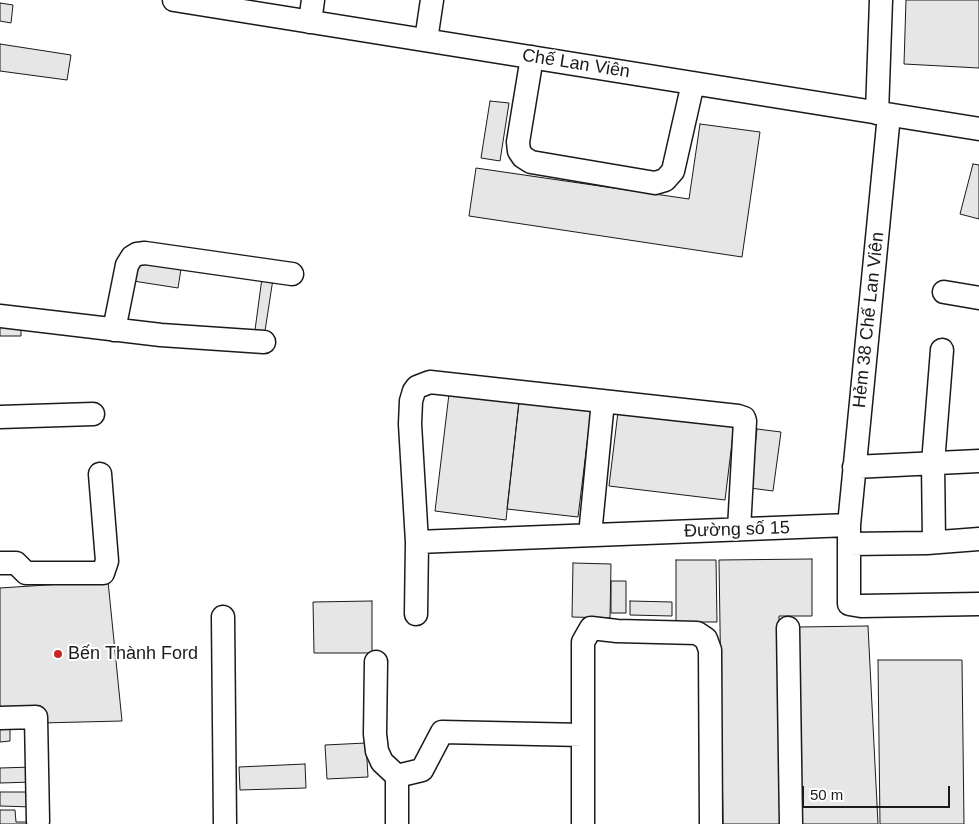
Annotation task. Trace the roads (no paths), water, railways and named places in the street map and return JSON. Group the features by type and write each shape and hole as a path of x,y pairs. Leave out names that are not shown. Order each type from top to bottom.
{"street":[{"name":"Chế Lan Viên","path":"174,0 979,129"},
{"path":"310,22 313,0"},
{"path":"426,40 432,0"},
{"name":"Hẻm 38 Chế Lan Viên","path":"849,534 883,114 882,0"},
{"path":"532,57 518,142 519,151 523,157 531,162 655,183 665,180 673,170 693,83"},
{"path":"114,330 127,265 132,257 137,254 145,253 292,274"},
{"path":"944,292 979,298"},
{"path":"0,316 114,330 264,342"},
{"path":"934,542 933,463 942,350"},
{"path":"416,614 417,542 410,424 411,401 414,391 418,387 430,382 744,418 739,529"},
{"path":"590,535 603,401"},
{"path":"0,417 93,414"},
{"path":"854,467 979,461"},
{"path":"0,563 16,563 26,573 103,574 107,561 100,474"},
{"name":"Đường số 15","path":"417,542 739,529 849,534 934,542 979,539"},
{"path":"849,534 849,604 861,606 979,604"},
{"path":"223,616 225,824"},
{"path":"583,824 584,642 591,628 617,631 697,634 706,639 710,650 711,824"},
{"path":"788,628 791,824"},
{"path":"376,662 375,734 377,751 382,762 396,776 397,824"},
{"path":"0,718 36,717 38,821"},
{"path":"396,776 422,770 442,732 584,735"}],"place":[{"name":"Bến Thành Ford","path":"58,654"}]}
